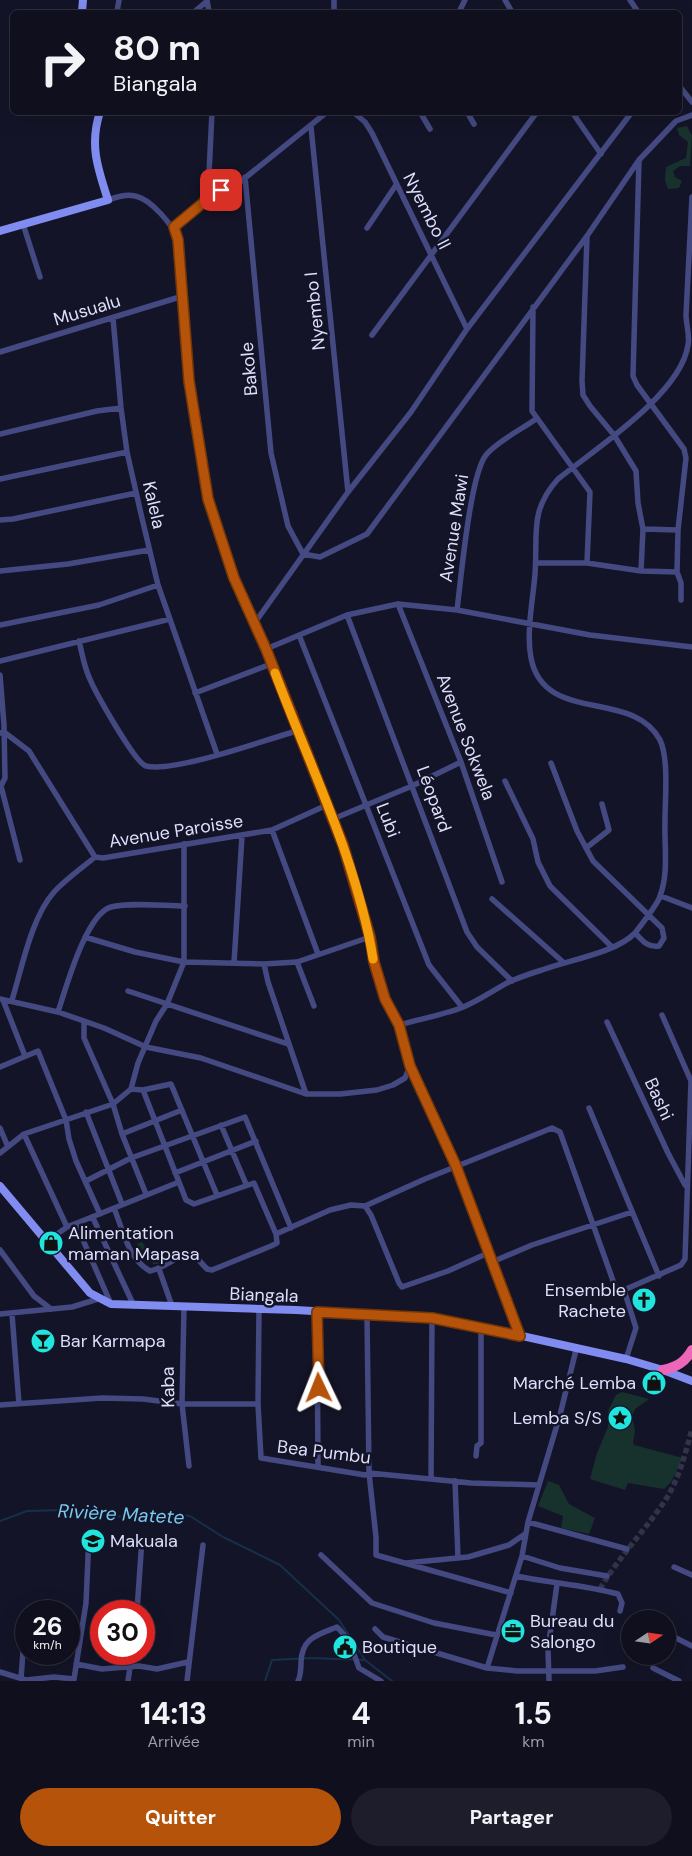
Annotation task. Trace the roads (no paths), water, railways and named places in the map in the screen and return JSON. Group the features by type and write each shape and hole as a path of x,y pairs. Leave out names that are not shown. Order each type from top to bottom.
{"highway":[{"path":"664,1370 675,1368 684,1361 692,1350"}],"street":[{"path":"196,10 206,1"},
{"path":"682,90 692,102"},
{"path":"99,115 93,139 97,165 108,200"},
{"path":"174,227 204,202 208,194 212,115"},
{"path":"208,194 235,186 325,115"},
{"name":"Nyembo II","path":"357,115 365,122 432,254 467,329"},
{"path":"362,115 365,122"},
{"path":"422,115 430,130"},
{"path":"468,115 474,124"},
{"path":"372,335 535,115"},
{"path":"574,115 601,154"},
{"path":"254,624 348,492 411,412 467,329 630,115"},
{"path":"303,554 320,557 367,534 587,236 639,160 676,121 692,115"},
{"name":"Nyembo I","path":"311,127 348,492"},
{"path":"639,160 633,376 637,385 684,449 686,458 678,530 677,572 681,583 680,600"},
{"name":"Bakole","path":"245,177 271,453 288,526 303,554"},
{"path":"367,228 396,185"},
{"path":"0,231 124,195 140,197 174,227 178,240 189,381 208,499 234,578 266,649 296,731 333,818 370,937 374,962 385,999 399,1025 410,1066 456,1166 520,1336"},
{"path":"399,1025 462,1007 512,981 563,962 612,947 635,933 661,896 664,875 665,780 660,740 645,724 633,715 574,702 552,692 541,681 531,658 531,623 536,564 536,526 539,507 545,493 572,467 614,435 651,403 673,378 682,363 688,344 686,323 692,197"},
{"path":"23,224 40,277"},
{"path":"587,236 583,394 590,406 614,435 636,471 638,503 643,529 641,571"},
{"name":"Musualu","path":"0,352 183,296"},
{"path":"533,307 530,398 532,411 587,488 590,498 587,563"},
{"name":"Kalela","path":"113,318 120,408 127,452 149,550 158,585 218,754"},
{"path":"0,434 97,410 120,408"},
{"name":"Avenue Mawi","path":"457,610 466,535 481,463 488,452 536,419"},
{"path":"0,478 127,452"},
{"path":"0,520 13,519 136,493"},
{"path":"643,529 678,530"},
{"path":"0,571 68,564 149,550"},
{"path":"536,564 587,563 641,571 677,572"},
{"path":"0,624 99,605 158,585"},
{"path":"266,649 347,615 398,604 457,610 590,635 692,646"},
{"name":"Avenue Sokwela","path":"398,604 461,762 502,882"},
{"name":"Léopard","path":"347,615 470,938 512,981"},
{"path":"0,662 170,619"},
{"name":"Lubi","path":"300,635 429,965 462,1007"},
{"path":"79,641 88,676 137,760 144,765 178,766 296,731"},
{"path":"196,693 272,664"},
{"path":"0,676 5,778 1,786 20,860"},
{"name":"Avenue Paroisse","path":"2,733 28,751 96,857 103,858 272,830 326,805"},
{"path":"333,818 412,786 461,762"},
{"path":"551,763 586,848 603,872 648,913 664,932 662,943 659,946 649,946 635,933"},
{"path":"505,781 533,839 538,862 550,886 612,947"},
{"path":"586,848 609,830 602,804"},
{"path":"272,830 318,954"},
{"path":"234,963 242,836"},
{"path":"0,1153 24,1134 113,1104 131,1089 138,1063 156,1021 167,1004 184,962 184,844"},
{"path":"12,1000 35,928 45,904 65,882 96,857"},
{"path":"661,896 692,908"},
{"path":"492,899 563,962"},
{"path":"58,1012 84,937 101,913 111,907 185,906"},
{"path":"84,937 135,952 184,962 264,964 298,962 370,937"},
{"path":"298,962 314,1006"},
{"path":"264,964 288,1044 306,1094"},
{"path":"128,991 288,1044"},
{"path":"25,1056 1,1000 12,1000 58,1012 104,1028 146,1048 201,1058 306,1094 340,1094 377,1090 393,1085 405,1078 410,1066"},
{"name":"Bashi","path":"659,1276 681,1265 684,1259 691,1081 662,1015"},
{"path":"84,1021 84,1038 113,1104 122,1134 146,1194"},
{"name":"Bashi","path":"607,1022 686,1187"},
{"path":"0,1067 38,1051 66,1120 69,1139 100,1214"},
{"path":"131,1089 144,1090 171,1084 217,1196"},
{"path":"114,1208 132,1255 141,1266 150,1271 159,1269 186,1254 192,1253 207,1269 212,1270 277,1243 276,1234 256,1184 246,1184 194,1204 189,1202 184,1196 164,1147 144,1090"},
{"path":"276,1234 330,1210 351,1205 365,1206 456,1166 552,1128 558,1129 616,1288 620,1291 624,1290 659,1276 588,1108"},
{"path":"122,1134 182,1110"},
{"path":"86,1112 122,1204"},
{"path":"86,1181 131,1158 245,1117 292,1228"},
{"path":"221,1125 246,1184"},
{"path":"0,1128 8,1147"},
{"path":"24,1134 67,1227"},
{"path":"175,1173 231,1149 256,1141"},
{"path":"46,1242 67,1227 179,1182"},
{"name":"Biangala","path":"0,1186 90,1293 98,1299 111,1304 432,1318 481,1327 626,1360 664,1370 692,1381"},
{"path":"365,1206 371,1215 402,1287 448,1271 488,1252"},
{"path":"492,1262 532,1244 632,1212"},
{"path":"93,1218 134,1306"},
{"path":"76,1224 111,1304"},
{"path":"0,1250 34,1296 52,1309"},
{"path":"159,1269 172,1306"},
{"path":"624,1290 636,1328 626,1360"},
{"path":"0,1314 72,1307 98,1299"},
{"name":"Kaba","path":"184,1307 182,1404 189,1466"},
{"name":"Bea Pumbu","path":"259,1310 258,1404 261,1458 365,1475 369,1473 472,1484 539,1485"},
{"path":"317,1312 318,1467"},
{"path":"12,1314 19,1404"},
{"path":"366,1315 369,1473 376,1537 376,1555 511,1594"},
{"path":"431,1479 432,1318"},
{"path":"476,1456 477,1446 481,1443 481,1327"},
{"path":"486,1668 522,1556 528,1522 560,1415 576,1350"},
{"path":"0,1405 102,1398 143,1399 182,1404 258,1404"},
{"path":"455,1481 458,1558"},
{"path":"528,1522 627,1549"},
{"path":"406,1563 458,1558 509,1545 525,1534"},
{"path":"80,1640 86,1603 89,1535"},
{"path":"138,1600 142,1539"},
{"path":"187,1681 188,1662 199,1592 203,1545"},
{"path":"321,1556 372,1603 434,1623 496,1635"},
{"path":"522,1556 560,1568 607,1576"},
{"path":"674,1567 692,1575"},
{"path":"516,1576 557,1584 600,1589 618,1594 622,1603 620,1611"},
{"path":"549,1681 548,1649 557,1584"},
{"path":"298,1681 301,1676 302,1650 312,1637 337,1627 351,1644 359,1668 381,1681"},
{"path":"375,1629 383,1637 486,1668 517,1671 595,1670 623,1667"},
{"path":"676,1638 692,1646"},
{"path":"80,1665 102,1669 129,1667 157,1668 188,1662"},
{"path":"21,1679 22,1665"},
{"path":"0,1672 21,1679 33,1680 54,1677 74,1680 76,1665"},
{"path":"128,1681 129,1667"},
{"path":"653,1668 679,1681"}],"waterway":[{"name":"Rivière Matete","path":"0,1521 27,1511 64,1510 131,1518 177,1514 190,1516 223,1537 280,1565 339,1620 365,1660 392,1681"},
{"path":"265,1681 272,1660 312,1658 365,1660"}],"tunnel":[{"path":"600,1589 614,1567 668,1496 680,1469 692,1429"}],"place":[{"name":"Alimentation maman Mapasa","path":"51,1243"},
{"name":"Ensemble Rachete","path":"644,1300"},
{"name":"Bar Karmapa","path":"43,1341"},
{"name":"Marché Lemba","path":"654,1383"},
{"name":"Lemba S/S","path":"620,1418"},
{"name":"Makuala","path":"93,1541"},
{"name":"Bureau du Salongo","path":"513,1631"},
{"name":"Boutique","path":"345,1647"}]}
